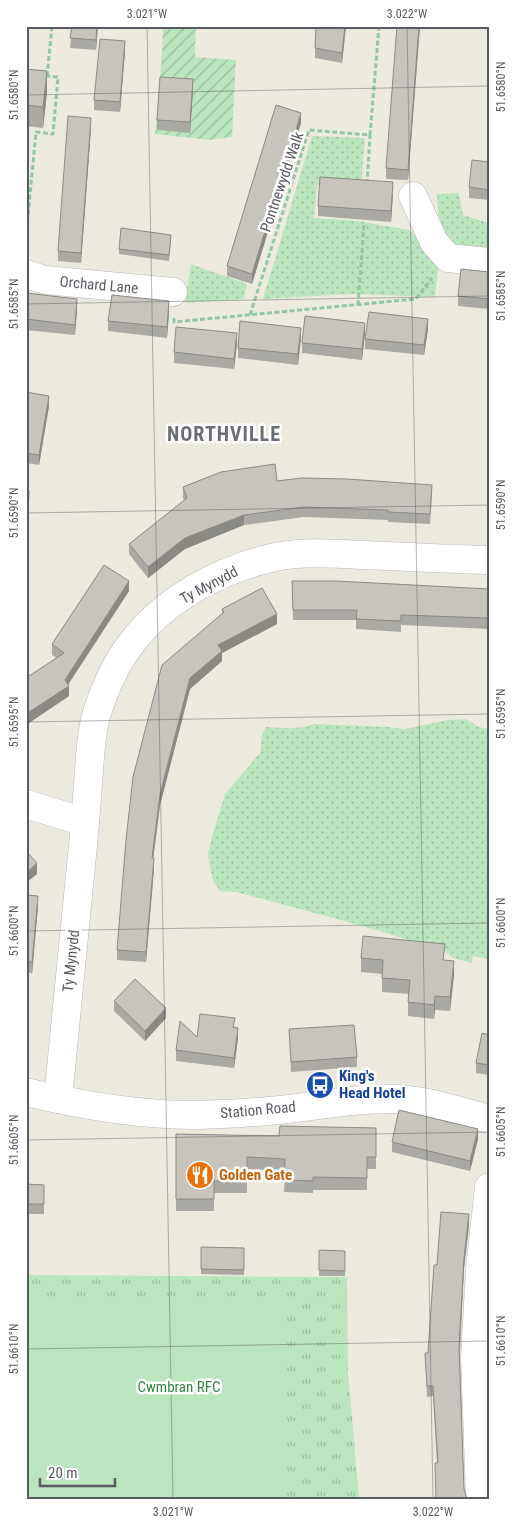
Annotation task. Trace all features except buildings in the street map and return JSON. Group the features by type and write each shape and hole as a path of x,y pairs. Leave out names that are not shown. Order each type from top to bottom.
{"street":[{"path":"413,196 434,242 448,258 489,262"},
{"name":"Orchard Lane","path":"26,274 45,280 172,292"},
{"name":"Ty Mynydd","path":"58,1099 91,747 96,717 105,693 117,666 133,640 156,616 183,596 237,568 268,558 298,554 489,560"},
{"path":"26,804 85,822"},
{"name":"Station Road","path":"26,1092 58,1099 158,1113 194,1115 257,1112 364,1100 397,1099 425,1103 489,1119"},
{"path":"480,1499 475,1357 480,1268 489,1187"}],"path":[{"path":"47,76 52,26"},
{"path":"376,186 366,185 379,26"},
{"path":"26,237 36,132 53,134 58,77 40,75"},
{"name":"Pontnewydd Walk","path":"250,315 309,130 370,135"},
{"path":"358,305 364,225"},
{"path":"172,292 174,322 416,299 448,258"}],"green space":[{"path":"163,26 196,26 195,57 236,60 232,137 209,140 155,134"},
{"path":"312,136 365,138 361,187 317,185 314,218 358,221 409,230 439,259 435,297 352,294 263,299"},
{"path":"459,193 463,215 489,223 489,252 453,250 440,241 437,194"},
{"path":"191,264 247,284 244,299 185,303"},
{"path":"466,719 479,727 489,729 489,959 473,956 472,963 453,958 440,947 424,945 363,926 236,892 220,891 213,881 208,853 225,794 260,753 262,735 266,727 296,728 314,724 405,729 447,720"},
{"name":"Cwmbran RFC","path":"26,1275 347,1277 348,1371 359,1499 26,1499"},
{"name":"Cwmbran RFC","path":"282,1296 284,1499 26,1499 26,1298"}],"place":[{"name":"King's Head Hotel","path":"320,1085"},
{"name":"Golden Gate","path":"200,1175"}],"district":[{"name":"NORTHVILLE","path":"224,434"}]}
